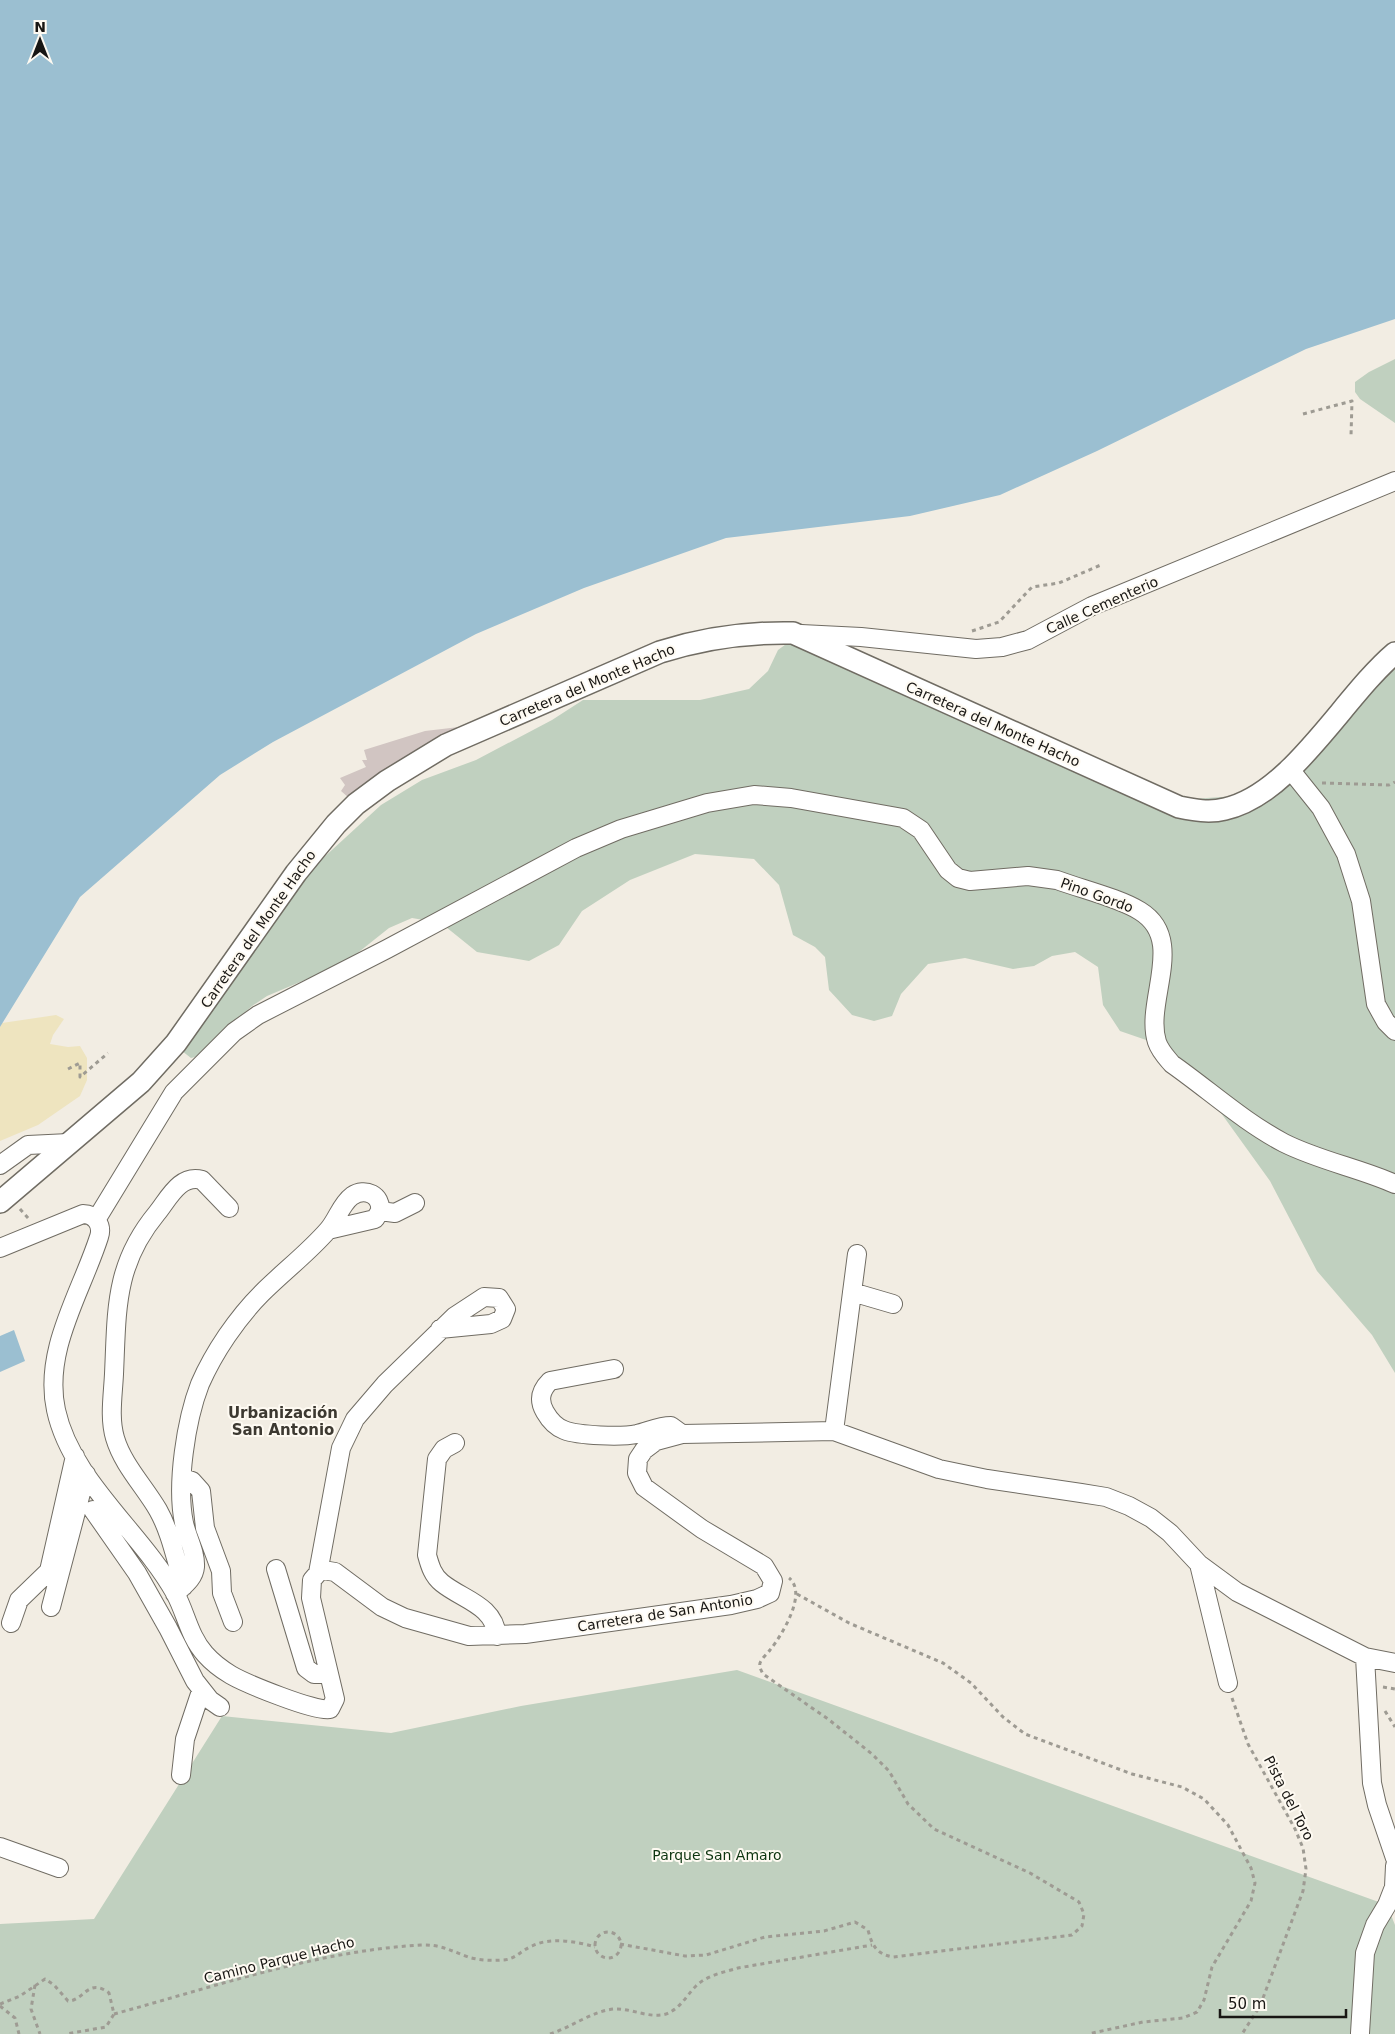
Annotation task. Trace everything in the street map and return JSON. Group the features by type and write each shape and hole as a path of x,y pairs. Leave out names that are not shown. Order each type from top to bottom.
{"main road":[{"name":"Carretera del Monte Hacho","path":"4,1199 141,1082 176,1043 315,847 356,804 387,781 446,745 660,652 692,642 725,636 759,632 793,633 1179,807 1201,811 1223,810 1245,803 1295,775 1395,653"}],"street":[{"name":"Calle Cementerio","path":"793,633 871,638 976,649 1002,647 1028,640 1092,606 1395,481"},
{"path":"1295,775 1321,808 1346,854 1361,901 1376,1004 1386,1022 1395,1031"},
{"name":"Pino Gordo","path":"96,1220 174,1092 234,1032 258,1014 388,950 576,848 621,829 698,805 754,795 791,798 903,818 921,830 948,870 958,878 970,881 1020,876 1042,877 1065,883 1140,912 1153,923 1160,937 1163,953 1155,1029 1157,1042 1163,1054 1172,1064 1257,1126 1284,1142 1313,1156 1395,1184"},
{"path":"0,1165 28,1145 69,1143"},
{"path":"229,1208 202,1180 196,1178 184,1181 146,1225 136,1241 125,1267 118,1294 112,1405 114,1436 120,1452 165,1524 179,1590 194,1639 211,1660 233,1676 302,1704 324,1710 330,1709 335,1699 311,1598 312,1580 318,1573 336,1467 348,1432 355,1419 385,1384 440,1329"},
{"path":"179,1590 193,1575 195,1562 182,1508 188,1423 198,1391 209,1366 239,1320 260,1294 328,1230 347,1201 360,1193 374,1195 379,1200 380,1211 375,1219 328,1230"},
{"path":"380,1211 395,1212 415,1203"},
{"path":"0,1248 83,1214 88,1214 96,1220 100,1233 59,1344 54,1366 56,1410 62,1431 86,1474 153,1561 179,1590"},
{"path":"834,1431 857,1254"},
{"path":"852,1292 893,1304"},
{"path":"614,1369 550,1381 540,1396 541,1405 545,1413 556,1425 571,1432 625,1435 671,1426 682,1434"},
{"name":"Carretera de San Antonio","path":"318,1573 323,1570 335,1572 382,1607 405,1618 469,1636 525,1634 732,1605 757,1599 770,1593 773,1581 764,1566 702,1530 644,1487 640,1481 637,1466 644,1450 656,1441 682,1434 834,1431 939,1469 987,1479 1090,1494 1121,1503 1151,1518 1170,1533 1199,1564 1237,1592 1365,1657 1395,1663"},
{"path":"455,1443 444,1449 437,1459 427,1555 432,1570 441,1582 489,1614 496,1628 497,1636"},
{"path":"11,1623 19,1600 49,1570 75,1456"},
{"path":"51,1606 86,1474"},
{"path":"183,1478 192,1481 201,1491 206,1528 221,1571 222,1593 233,1622"},
{"path":"93,1510 137,1573 201,1691 220,1707"},
{"path":"137,1573 153,1561"},
{"path":"1199,1564 1228,1683"},
{"path":"276,1569 306,1668 314,1674 328,1674"},
{"path":"1365,1657 1372,1783 1377,1805 1395,1858"},
{"path":"181,1775 185,1739 201,1691"},
{"path":"0,1847 59,1868"},
{"path":"1360,2033 1365,1953 1375,1925 1387,1905 1394,1887 1395,1866"}],"path":[{"path":"1303,414 1352,401 1351,436"},
{"path":"962,634 999,622 1032,587 1059,583 1103,564"},
{"path":"1295,775 1389,785 1395,782"},
{"path":"68,1069 80,1063 80,1077 108,1053"},
{"path":"4,1199 41,1231"},
{"path":"620,1944 685,1956 706,1955 765,1937 824,1931 855,1922 868,1930 872,1945 878,1951 893,1957 1060,1937 1072,1935 1082,1926 1084,1914 1079,1902 1030,1873 934,1829 908,1804 889,1771 872,1754 828,1718 763,1674 760,1662 771,1649 797,1600 792,1580 782,1572"},
{"path":"797,1594 849,1623 943,1663 971,1683 1003,1717 1024,1734 1132,1774 1182,1787 1209,1803 1228,1826 1253,1876 1254,1892 1251,1901 1212,1967 1201,2006 1196,2012 1183,2018 1143,2022 1088,2034"},
{"name":"Pista del Toro","path":"1228,1683 1248,1744 1295,1828 1303,1848 1306,1869 1303,1890 1260,2006 1242,2034"},
{"path":"606,1933 617,1937 620,1944 616,1954 609,1958 601,1956 595,1947 599,1936 606,1933"},
{"name":"Camino Parque Hacho","path":"114,2014 354,1952 434,1945 478,1959 502,1960 518,1956 524,1950 538,1943 576,1942 595,1947"},
{"path":"550,2034 600,2012 634,2010 653,2016 667,2013 680,2006 697,1985 718,1974 738,1968 872,1945"},
{"path":"19,2034 19,2027 15,2018 0,2005 20,1996 41,1980 50,1981 68,2001 77,1998 90,1988 104,1989 109,1993 114,2014 106,2027 66,2034"},
{"path":"36,1984 32,2009 40,2034"}],"green space":[{"path":"1395,359 1395,423 1360,399 1355,392 1355,382 1369,372"},
{"path":"793,639 1142,783 1192,799 1236,796 1261,783 1357,705 1395,669 1395,1373 1372,1335 1317,1271 1270,1181 1221,1113 1149,1041 1120,1031 1103,1005 1098,967 1075,952 1052,956 1034,966 1013,969 965,958 928,964 901,994 892,1016 874,1021 852,1015 829,990 825,957 815,947 793,935 779,885 754,859 695,854 630,880 582,911 559,945 529,961 477,952 441,923 412,918 389,928 345,963 267,996 252,1006 195,1057 191,1058 182,1051 297,882 381,805 422,780 476,760 552,720 583,700 700,700 749,689 768,671 778,650"},
{"name":"Parque San Amaro","path":"737,1670 1387,1905 1395,1925 1395,2034 0,2034 0,1924 94,1919 222,1716 391,1733 521,1706"}],"sand":[{"path":"56,1015 64,1019 53,1035 50,1044 68,1047 80,1046 87,1058 87,1080 80,1096 38,1125 0,1141 0,1027 2,1023"}],"water":[{"path":"0,0 1395,0 1395,319 1306,349 1097,451 1000,495 910,516 726,538 584,588 476,634 273,742 220,775 80,897 0,1027"},
{"path":"14,1330 25,1361 0,1372 0,1336"}],"building":[{"path":"459,727 459,735 356,804 341,791 345,785 340,778 366,767 362,760 367,760 364,750 425,731"}],"district":[{"name":"Urbanización San Antonio","path":"283,1422"}]}
